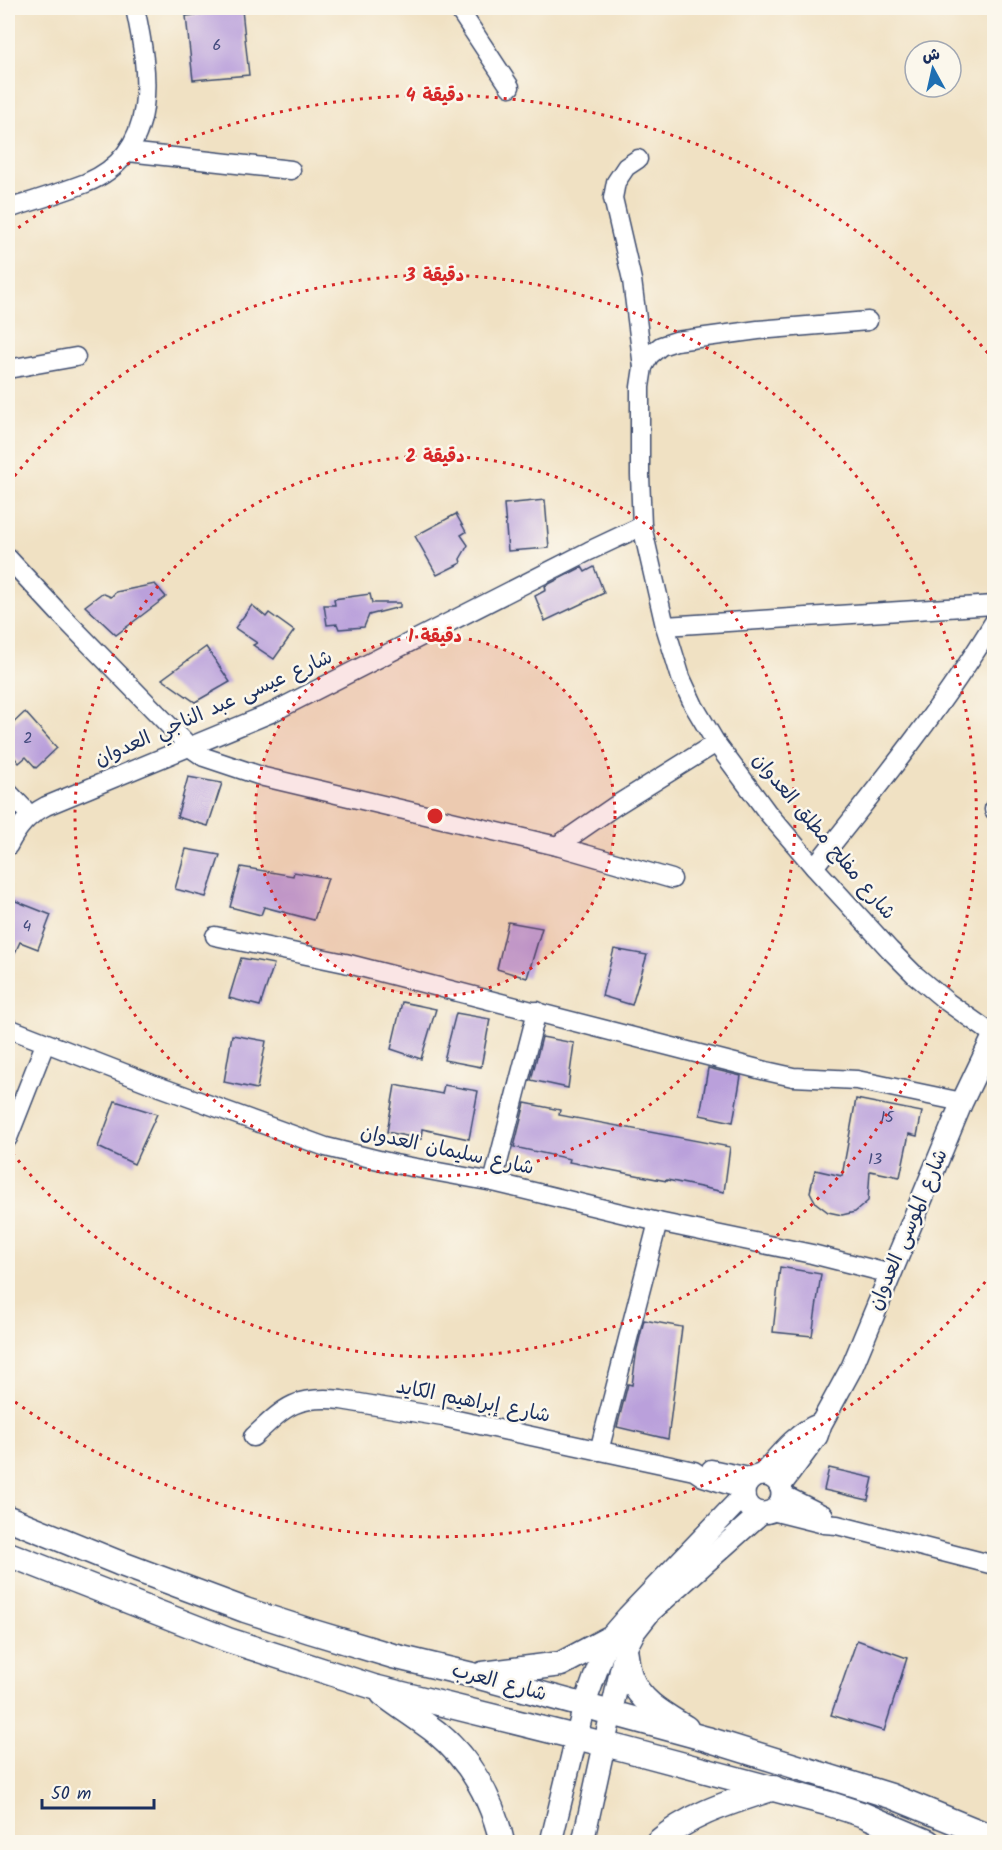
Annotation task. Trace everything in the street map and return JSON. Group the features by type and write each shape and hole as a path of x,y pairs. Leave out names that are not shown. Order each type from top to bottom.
{"main road":[{"name":"شارع العرب","path":"8,1518 118,1563 245,1610 393,1656 472,1675 706,1739 891,1796 994,1838"},
{"name":"شارع العرب","path":"8,1554 228,1640 374,1687 774,1788 864,1815 928,1842"},
{"path":"472,1675 561,1664 617,1645 630,1677 641,1696 663,1713 706,1739"},
{"path":"374,1687 438,1734 465,1760 494,1814 502,1842"},
{"path":"658,1842 686,1821 726,1803 774,1788"}],"street":[{"path":"8,209 88,182 106,171 128,152 144,115 146,83 135,8"},
{"path":"458,8 510,87"},
{"path":"128,152 291,170"},
{"name":"شارع مفلح مطلق العدوان","path":"638,159 626,167 616,182 613,198 633,280 643,367 639,408 642,526 665,626 681,678 694,706 716,743 767,812 814,867 915,975 965,1016 994,1035"},
{"path":"643,367 655,350 676,341 758,330 867,321"},
{"path":"8,369 76,357"},
{"name":"شارع عيسى عبد الناجي العدوان","path":"8,846 16,831 30,815 91,787 271,713 588,551 642,526"},
{"path":"8,558 59,613 191,747 204,757 264,777 557,846 672,879"},
{"path":"665,626 994,605"},
{"path":"814,867 949,692 994,622"},
{"path":"557,846 624,800 716,743"},
{"path":"8,792 30,815"},
{"path":"215,936 345,963 793,1077 857,1080 962,1102"},
{"path":"493,1182 537,1011"},
{"name":"شارع سليمان العدوان","path":"8,1028 45,1044 326,1148 395,1164 493,1182 658,1222 812,1254 891,1274"},
{"name":"شارع الموسى العدوان","path":"583,1842 611,1714 617,1645 635,1631 650,1612 774,1501 817,1436 821,1424 852,1367 962,1102 994,1035"},
{"path":"8,1138 45,1044"},
{"path":"598,1451 658,1222"},
{"name":"شارع إبراهيم الكايد","path":"253,1437 286,1407 297,1402 326,1398 443,1417 694,1471 707,1468 751,1485"},
{"name":"شارع الموسى العدوان","path":"551,1842 584,1706 617,1645 628,1616 807,1429 821,1424"},
{"path":"774,1501 773,1478 751,1485 749,1507 774,1501 824,1524 837,1525 994,1565"}],"building":[{"path":"242,10 249,75 193,80 186,16"},
{"path":"545,500 549,548 508,551 504,504"},
{"path":"456,514 466,532 461,535 468,545 460,559 461,563 437,575 415,536"},
{"path":"582,567 585,572 594,567 604,593 545,621 535,596 546,590 545,586"},
{"path":"155,584 166,597 116,635 85,606 102,593 111,597 116,592"},
{"path":"370,594 372,603 400,603 400,607 369,615 364,627 339,629 337,624 327,625 324,605 335,605 334,599"},
{"path":"252,605 266,617 269,613 294,631 274,659 253,645 257,643 235,628"},
{"path":"206,647 230,682 195,702 162,679"},
{"path":"25,712 57,748 36,768 26,757 19,763 8,750 8,728"},
{"path":"188,777 222,783 208,826 177,817"},
{"path":"186,849 220,855 206,897 175,889"},
{"path":"241,867 293,876 294,872 328,878 314,920 264,907 261,915 230,907"},
{"path":"8,898 51,915 38,949 20,942 8,968"},
{"path":"508,922 542,928 527,978 497,969"},
{"path":"614,949 647,955 632,1005 602,996"},
{"path":"241,958 274,964 260,1006 229,998"},
{"path":"402,1002 436,1009 421,1059 391,1049"},
{"path":"456,1013 490,1019 481,1067 444,1060"},
{"path":"232,1035 266,1041 257,1089 224,1082"},
{"path":"542,1037 574,1043 568,1088 531,1080"},
{"path":"708,1068 741,1076 733,1122 700,1115"},
{"path":"395,1085 442,1094 444,1085 478,1091 469,1139 422,1129 421,1139 387,1132"},
{"path":"856,1099 922,1112 917,1136 909,1134 900,1177 870,1171 868,1201 855,1212 842,1215 828,1212 816,1203 810,1192 815,1170 842,1176"},
{"path":"115,1101 157,1114 134,1164 98,1147"},
{"path":"525,1103 560,1110 559,1115 730,1147 724,1192 569,1162 570,1159 514,1147"},
{"path":"780,1267 821,1274 812,1336 773,1332"},
{"path":"644,1320 682,1327 668,1439 617,1427 628,1384 632,1385"},
{"path":"829,1468 873,1478 868,1500 824,1490"},
{"path":"857,1640 907,1658 884,1731 831,1715"}]}
